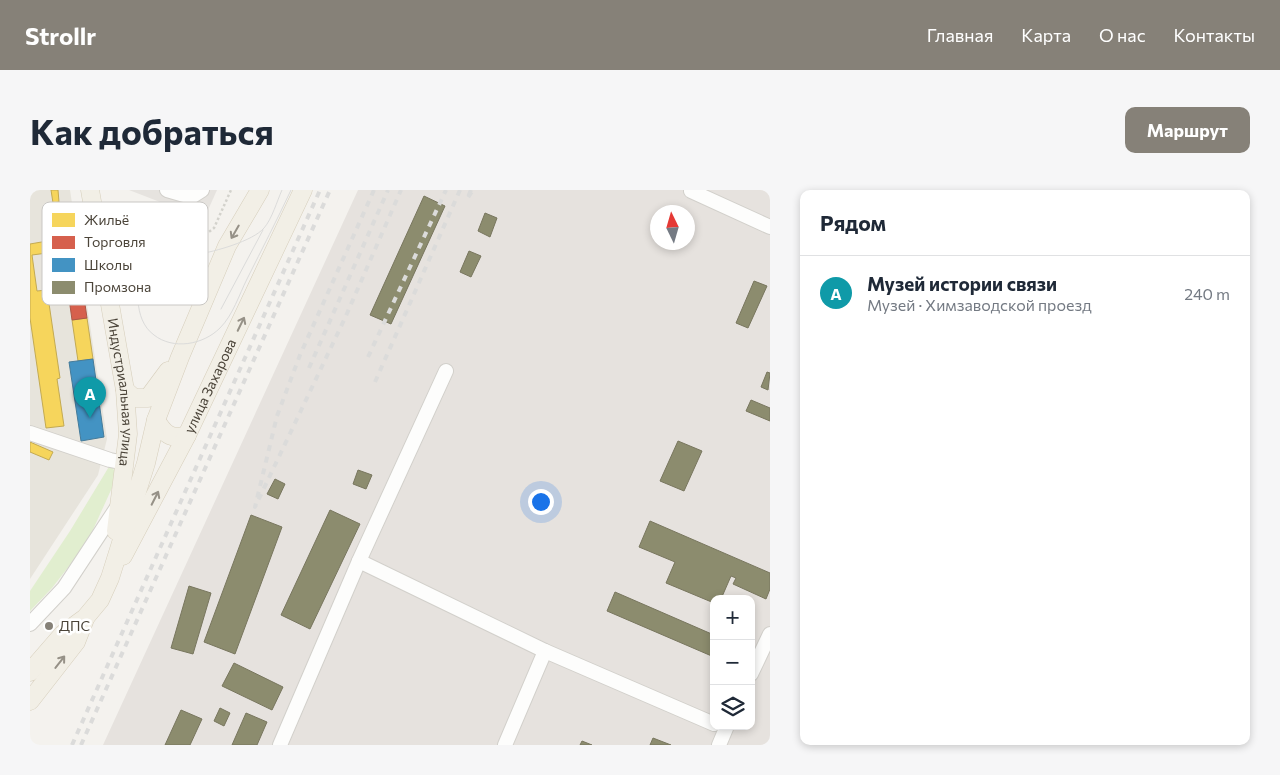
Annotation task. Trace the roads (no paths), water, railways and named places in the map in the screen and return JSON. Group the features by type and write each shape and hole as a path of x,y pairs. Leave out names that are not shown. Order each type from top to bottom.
{"main road":[{"name":"улица Захарова","path":"208,291 227,246 260,190"},
{"name":"улица Захарова","path":"110,578 137,534 187,435 303,190"},
{"name":"Индустриальная улица","path":"109,305 125,390 128,434 110,578"},
{"name":"улица Захарова","path":"30,672 63,634 85,618 100,600 110,578 146,463 156,420 202,305"},
{"path":"125,390 134,398 148,398 180,357"},
{"path":"156,420 162,430 169,436 176,438 187,435"},
{"path":"128,434 135,452 146,463 164,467 173,462"},
{"name":"улица Захарова","path":"30,701 76,642 85,618"}],"street":[{"path":"167,190 191,197 202,190"},
{"path":"691,191 770,227"},
{"path":"280,745 359,561 446,371"},
{"path":"30,433 110,460 125,463"},
{"path":"30,624 64,588 118,506"},
{"path":"359,561 546,651 710,721"},
{"path":"755,666 770,634"},
{"path":"505,745 546,651"},
{"path":"720,745 722,730"}],"tram line":[{"path":"208,252 233,245 259,233 272,215 282,190"},
{"path":"138,305 142,320 147,328 162,340 170,343 188,344 213,334 225,323 232,311 291,190"},
{"path":"221,309 263,230"}],"railway":[{"path":"72,745 320,190"},
{"path":"81,745 330,190"},
{"path":"374,190 300,355 277,416 255,507 345,318 401,190"},
{"path":"309,368 388,190"},
{"path":"368,357 446,190"},
{"path":"375,382 460,190"},
{"path":"471,190 467,199 473,190"}],"place":[{"name":"Музей истории связи","path":"90,418"},
{"name":"ДПС","path":"49,626"}]}
